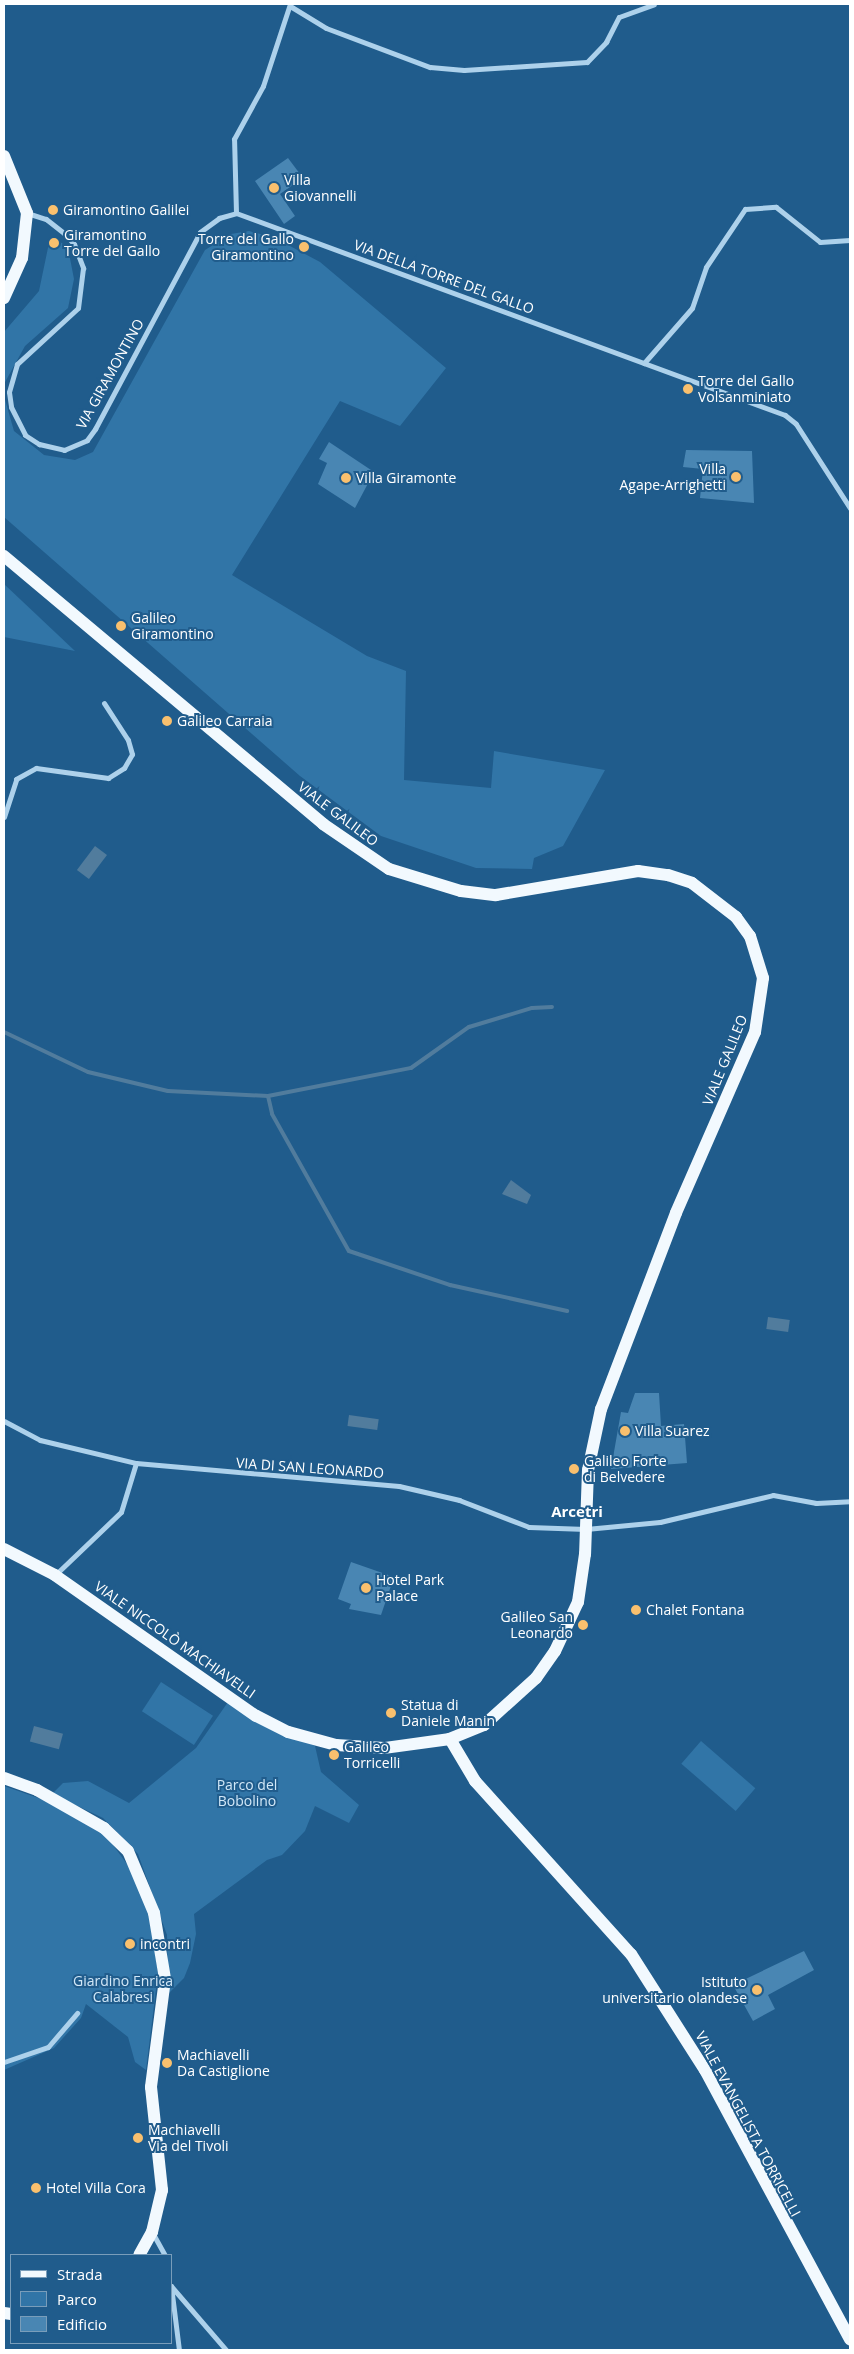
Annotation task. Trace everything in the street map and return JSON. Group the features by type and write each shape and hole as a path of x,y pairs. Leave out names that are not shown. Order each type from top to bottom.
{"main road":[{"path":"4,156 27,213 22,258 4,298"},
{"name":"VIALE GALILEO","path":"4,556 323,824 389,869 461,891 496,894 638,870 668,875 718,899 750,936 763,978 755,1032 676,1213 601,1409 589,1463 583,1578 567,1628 536,1678 484,1725 450,1739"},
{"name":"VIALE NICCOLÒ MACHIAVELLI","path":"4,1549 55,1575 256,1716 288,1732 333,1745 384,1748 450,1739"},
{"name":"VIALE EVANGELISTA TORRICELLI","path":"450,1739 470,1774 631,1954 705,2070 850,2339"},
{"path":"4,1778 37,1790 104,1828 128,1850 154,1913 165,1979 151,2088 162,2190 152,2232 139,2254"}],"street":[{"path":"236,213 233,159 234,139 263,86 290,5 326,28 430,67 464,70 587,62 606,42 619,17 654,4"},
{"path":"644,363 692,308 706,267 745,209 776,207 820,242 836,244 850,240"},
{"name":"VIA GIRAMONTINO","path":"27,213 46,219 64,233 74,244 83,268 78,308 17,364 9,392 11,407 25,435 38,444 64,450 87,440 95,430 200,232 219,218 236,213"},
{"name":"VIA DELLA TORRE DEL GALLO","path":"236,213 785,415 796,424 850,508"},
{"path":"4,817 16,779 36,768 108,778 124,768 132,754 128,740 104,703"},
{"name":"VIA DI SAN LEONARDO","path":"4,1421 40,1440 136,1463 399,1486 459,1500 510,1523 586,1529 694,1517 773,1494 816,1503 850,1501"},
{"path":"55,1575 121,1512 136,1463"},
{"path":"4,2062 48,2048 78,2014"},
{"path":"152,2232 164,2254"},
{"path":"172,2286 226,2350"},
{"path":"172,2293 179,2350"}],"green space":[{"path":"249,231 275,238 320,262 446,368 400,426 340,401 232,575 367,656 406,671 404,780 491,788 494,751 605,770 563,846 534,858 532,869 476,868 381,836 300,776 4,517 4,396 14,431 44,455 75,460 93,452 205,250 231,234"},
{"path":"59,241 68,248 74,279 68,308 25,346 4,384 4,332 39,291 49,243"},
{"path":"4,584 75,651 4,637"},
{"path":"161,1682 213,1716 194,1745 142,1711"},
{"name":"Parco del Bobolino","path":"228,1702 315,1746 321,1772 359,1805 349,1823 315,1806 305,1831 282,1855 267,1860 194,1914 196,1934 190,1963 184,1978 168,1994 167,1935 138,1854 103,1818 52,1794 63,1783 88,1781 129,1803 196,1748"},
{"path":"701,1741 755,1788 736,1811 681,1764"},
{"name":"Giardino Enrica Calabresi","path":"4,1786 44,1800 105,1834 135,1875 148,1909 158,1973 146,2070 135,2062 128,2037 86,2004 81,2018 54,2048 4,2070"}],"shaded area":[{"path":"95,846 107,855 89,879 77,870"},
{"path":"511,1180 531,1195 527,1204 502,1194"},
{"path":"768,1317 790,1320 788,1332 766,1329"},
{"path":"349,1415 379,1419 377,1430 347,1426"},
{"path":"34,1726 63,1734 59,1749 30,1741"}],"building":[{"name":"Villa Giovannelli","path":"288,158 303,178 280,194 295,216 284,224 255,181"},
{"name":"Villa Giramonte","path":"329,442 374,472 355,508 318,484 327,463 319,459"},
{"name":"Villa Agape-Arrighetti","path":"686,450 752,451 754,503 700,498 703,469 683,467"},
{"name":"Villa Suarez","path":"635,1393 659,1393 661,1426 684,1424 687,1463 611,1469 621,1412 628,1413"},
{"name":"Hotel Park Palace","path":"351,1562 394,1577 381,1615 349,1609 351,1604 338,1599"},
{"name":"Istituto universitario olandese","path":"804,1951 814,1970 768,1995 775,2009 753,2021 733,1985"}],"waterway":[{"path":"4,1032 88,1072 168,1091 268,1096 411,1068 469,1027 532,1008 552,1007"},
{"path":"268,1096 272,1114 349,1251 450,1285 567,1311"}],"place":[{"name":"Villa Giovannelli","path":"274,188"},
{"name":"Giramontino Galilei","path":"53,210"},
{"name":"Giramontino Torre del Gallo","path":"54,243"},
{"name":"Torre del Gallo Giramontino","path":"304,247"},
{"name":"Torre del Gallo Volsanminiato","path":"688,389"},
{"name":"Villa Agape-Arrighetti","path":"736,477"},
{"name":"Villa Giramonte","path":"346,478"},
{"name":"Galileo Giramontino","path":"121,626"},
{"name":"Galileo Carraia","path":"167,721"},
{"name":"Villa Suarez","path":"625,1431"},
{"name":"Galileo Forte di Belvedere","path":"574,1469"},
{"name":"Hotel Park Palace","path":"366,1588"},
{"name":"Chalet Fontana","path":"636,1610"},
{"name":"Galileo San Leonardo","path":"583,1625"},
{"name":"Statua di Daniele Manin","path":"391,1713"},
{"name":"Galileo Torricelli","path":"334,1755"},
{"name":"incontri","path":"130,1944"},
{"name":"Istituto universitario olandese","path":"757,1990"},
{"name":"Machiavelli Da Castiglione","path":"167,2063"},
{"name":"Machiavelli Via del Tivoli","path":"138,2138"},
{"name":"Hotel Villa Cora","path":"36,2188"}],"district":[{"name":"Arcetri","path":"577,1512"}]}
